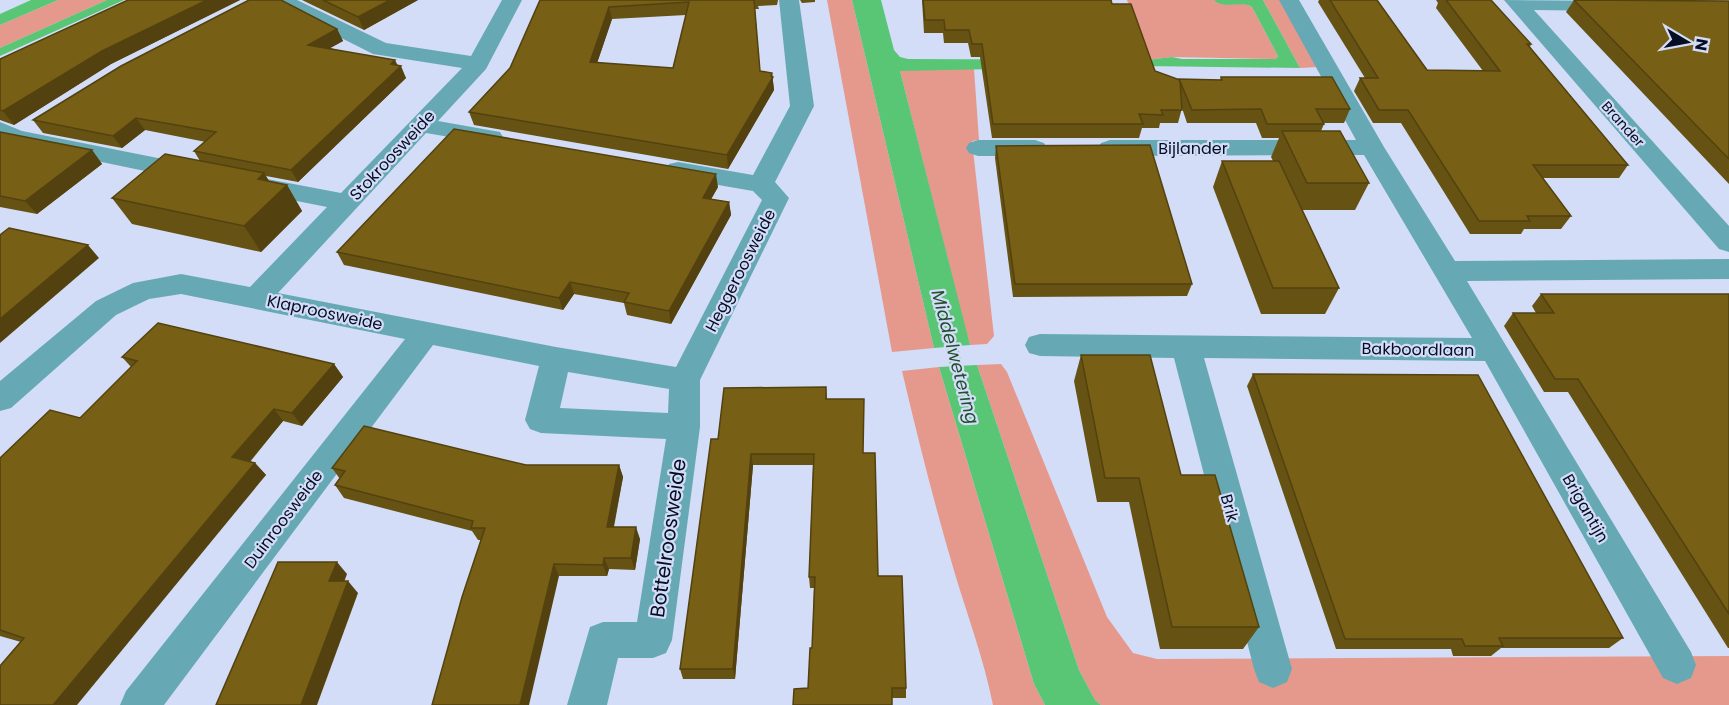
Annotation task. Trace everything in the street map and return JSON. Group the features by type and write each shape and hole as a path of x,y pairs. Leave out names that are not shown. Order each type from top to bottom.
{"street":[{"path":"281,0 381,49 478,64"},
{"name":"Stokroosweide","path":"256,298 478,64 512,0"},
{"path":"761,184 802,106 789,0"},
{"path":"1289,0 1372,147 1447,271 1729,268"},
{"path":"1516,2 1630,5"},
{"name":"Brander","path":"1516,2 1729,243"},
{"path":"8,133 44,119"},
{"path":"420,125 514,141"},
{"path":"8,133 346,203"},
{"name":"Bijlander","path":"978,148 1372,147"},
{"name":"Heggeroosweide","path":"655,166 761,184 776,198 685,380"},
{"name":"Bakboordlaan","path":"1447,271 1494,350"},
{"name":"Klaproosweide","path":"0,399 106,308 143,290 181,284 556,358 685,380"},
{"name":"Duinroosweide","path":"140,705 426,333"},
{"name":"Bakboordlaan","path":"1040,345 1494,350"},
{"name":"Brik","path":"1186,347 1273,669"},
{"name":"Brigantijn","path":"1494,350 1677,666"},
{"path":"556,358 541,420 684,427"},
{"name":"Bottelroosweide","path":"587,705 603,640 653,640 684,427 685,380"}],"shaded area":[{"path":"31,0 58,0 0,25 0,14"},
{"path":"58,0 107,0 0,48 0,25"},
{"path":"107,0 124,0 0,56 0,48"},
{"path":"827,0 852,0 934,348 892,352"},
{"path":"852,0 881,0 894,50 900,57 908,59 1147,60 1172,57 1182,59 1276,59 1278,56 1252,7 1242,4 1222,4 1214,0 1263,0 1300,68 1143,66 900,71 970,345 934,348"},
{"path":"1127,0 1214,0 1247,5 1252,7 1278,56 1276,59 1172,57 1147,60"},
{"path":"1263,0 1280,0 1318,67 1300,68"},
{"path":"974,69 979,140 972,141 994,336 987,344 970,345 965,328 900,71"},
{"path":"1001,364 1007,372 1107,617 1133,653 1157,659 1729,656 1729,705 1101,705 1095,700 1079,670 977,365"},
{"path":"977,365 1079,670 1095,700 1101,705 1045,705 1034,684 939,367"},
{"path":"939,367 1034,684 1045,705 993,705 941,524 902,371"}],"building":[{"path":"128,0 207,0 102,51 3,111 0,110 0,59"},
{"path":"249,0 281,0 337,29 308,45 395,60 391,64 401,66 291,170 194,151 216,132 136,118 113,136 33,120 121,66"},
{"path":"323,0 390,0 358,17"},
{"path":"540,0 754,0 760,71 772,73 773,77 727,155 469,112 510,68","holes":["689,2 673,68 590,62 609,7"]},
{"path":"923,0 1111,0 1112,4 1131,4 1155,71 1180,80 1182,110 1161,110 1163,115 1139,114 1143,124 993,124 982,44 972,44 969,30 945,30 944,20 925,20"},
{"path":"1330,0 1377,0 1427,70 1500,71 1446,0 1491,0 1531,44 1527,44 1628,165 1533,165 1571,216 1527,216 1530,221 1479,221 1408,110 1379,110 1360,78 1378,78"},
{"path":"1574,0 1729,1 1729,159"},
{"path":"1221,77 1332,77 1350,109 1316,109 1324,124 1267,124 1261,109 1192,110 1179,79 1222,80"},
{"path":"454,129 716,174 703,198 729,202 669,311 624,302 629,293 570,282 559,298 337,252"},
{"path":"1282,131 1340,131 1369,183 1307,183"},
{"path":"0,132 92,150 25,201 0,196"},
{"path":"1150,145 1192,284 1015,284 996,146"},
{"path":"165,154 264,173 258,179 287,185 244,226 112,198"},
{"path":"1222,161 1279,161 1339,288 1273,288"},
{"path":"9,228 88,245 0,319 0,235"},
{"path":"1541,294 1729,294 1729,614 1578,379 1555,379 1513,313 1554,313"},
{"path":"158,323 334,364 292,413 274,409 232,457 255,463 53,705 0,705 0,666 24,638 0,630 0,458 50,410 80,418 137,361 122,357"},
{"path":"1081,355 1150,355 1181,475 1215,475 1259,627 1172,627 1139,478 1105,478"},
{"path":"1253,374 1478,375 1623,638 1499,638 1503,646 1465,646 1462,639 1345,639"},
{"path":"826,387 826,399 864,399 863,453 875,453 878,576 902,576 906,688 892,688 892,705 793,705 794,689 808,688 810,648 812,648 815,577 809,577 814,454 751,454 733,669 680,669 711,439 718,439 724,388"},
{"path":"364,426 526,465 619,465 607,527 636,527 631,558 604,558 603,565 554,564 520,705 432,705 462,597 485,528 471,528 473,521 335,485 345,471 332,468"},
{"path":"278,562 337,562 329,581 348,581 301,705 216,705"}],"waterway":[{"name":"Middelwetering","path":"948,331 960,381"}]}
